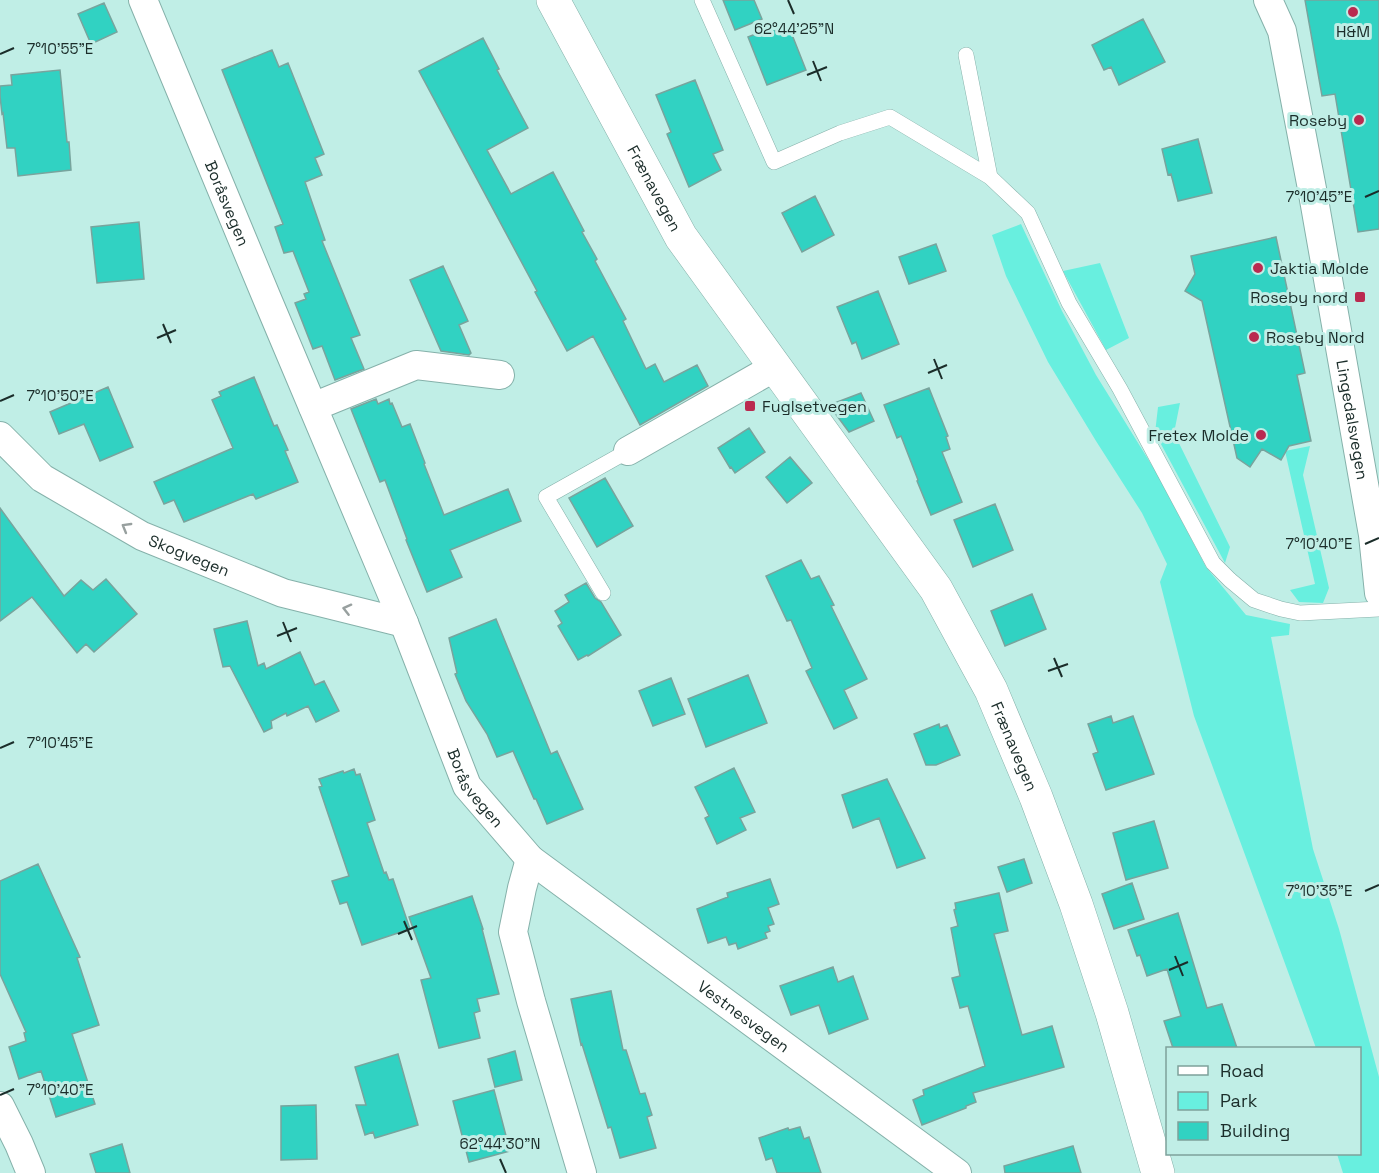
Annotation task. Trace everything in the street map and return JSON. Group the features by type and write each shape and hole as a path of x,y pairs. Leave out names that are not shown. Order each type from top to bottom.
{"main road":[{"name":"Frænavegen","path":"552,0 681,237 936,589 991,690 1036,797 1076,904 1112,1013 1158,1173"}],"street":[{"name":"Boråsvegen","path":"142,0 404,623 467,786 530,859"},
{"name":"Lingedalsvegen","path":"1268,0 1282,31 1313,194 1373,535 1379,593"},
{"path":"313,407 416,365 500,375"},
{"path":"628,452 776,367"},
{"name":"Skogvegen","path":"0,436 42,478 142,536 283,593 404,623"},
{"path":"530,859 513,932 582,1173"},
{"name":"Vestnesvegen","path":"530,859 957,1173"},
{"path":"0,1106 19,1144 29,1172"}],"lane":[{"path":"702,0 774,162 840,133 890,117 990,177 1028,213 1069,303 1120,389 1213,562 1230,580 1254,600 1300,613 1379,609"},
{"path":"966,55 990,177"},
{"path":"603,593 546,497 628,452"}],"green space":[{"path":"1021,224 1062,311 1096,375 1156,472 1206,567 1246,615 1290,624 1289,635 1271,637 1313,849 1339,929 1379,1077 1379,1173 1343,1173 1337,1155 1361,1155 1361,1047 1316,1047 1194,716 1160,582 1167,564 1142,513 1048,362 1006,276 992,235"},
{"path":"1100,263 1129,338 1106,350 1063,271"},
{"path":"1180,403 1174,433 1230,547 1225,563 1155,433 1158,407"},
{"path":"1310,446 1303,475 1329,588 1323,603 1299,602 1290,590 1315,584 1285,451"}],"building":[{"path":"723,0 754,0 762,19 735,30"},
{"name":"Roseby","path":"1305,0 1379,0 1379,229 1358,232 1335,94 1322,96"},
{"path":"104,3 117,32 91,44 78,14"},
{"path":"1143,19 1165,62 1119,85 1111,67 1104,70 1092,45"},
{"path":"774,27 776,33 789,27 806,70 767,85 748,37"},
{"path":"483,38 528,128 487,150 511,194 553,172 584,231 582,232 597,259 595,261 626,319 623,321 646,369 655,364 664,382 697,365 708,386 640,425 593,336 567,351 419,71"},
{"path":"272,50 279,67 288,63 324,154 315,158 322,175 305,182 325,240 322,241 360,335 351,338 364,369 335,380 322,346 313,349 295,303 306,299 304,294 309,292 293,251 284,253 275,227 283,224 222,70"},
{"path":"60,70 71,170 18,176 15,148 7,148 0,86 12,85 11,75"},
{"path":"695,80 723,150 713,154 721,170 689,187 667,134 671,132 656,95"},
{"path":"1198,139 1212,193 1178,201 1171,174 1168,175 1162,149"},
{"path":"815,196 834,235 802,252 782,213"},
{"path":"139,222 144,279 97,283 91,227"},
{"name":"Roseby Nord","path":"1276,237 1305,373 1297,375 1311,441 1289,446 1281,460 1262,449 1250,467 1237,458 1202,301 1185,291 1195,274 1191,256"},
{"path":"936,244 946,271 909,284 899,257"},
{"path":"443,266 468,321 459,325 471,353 469,355 441,351 410,280"},
{"path":"878,291 899,344 862,359 856,342 852,344 837,307"},
{"path":"254,377 274,426 277,425 288,450 285,451 298,482 256,499 253,494 184,522 174,500 164,504 154,482 233,448 212,400 221,396 219,392"},
{"path":"108,387 133,447 100,461 84,424 59,434 50,412"},
{"path":"929,388 948,436 946,437 950,449 942,452 962,502 931,515 901,436 897,438 884,405"},
{"path":"861,393 874,421 849,432 829,405"},
{"path":"376,399 378,404 389,399 402,427 410,424 444,515 508,489 521,521 450,550 462,577 427,592 385,480 380,482 351,409"},
{"path":"749,428 765,452 735,473 718,448"},
{"path":"790,457 812,483 787,503 766,477"},
{"path":"605,478 633,526 597,547 569,498"},
{"path":"995,504 1013,550 973,567 954,520"},
{"path":"0,508 64,596 81,580 93,590 106,579 137,614 94,652 86,644 77,653 32,597 0,621"},
{"path":"801,560 811,579 819,576 867,679 844,690 857,718 834,729 806,671 812,668 791,620 787,621 766,576"},
{"path":"586,583 595,598 601,602 621,635 578,660 558,626 562,623 555,611 569,602 565,595"},
{"path":"1032,594 1046,629 1005,646 991,611"},
{"path":"496,619 551,754 557,751 583,809 547,824 513,751 497,757 487,734 466,701 455,674 457,673 449,638"},
{"path":"247,621 258,666 264,663 266,669 300,652 315,685 324,681 339,711 316,722 308,706 271,721 272,728 264,732 230,666 223,667 214,629"},
{"path":"748,675 767,723 706,747 688,699"},
{"path":"671,678 685,714 653,726 639,691"},
{"path":"1111,716 1113,723 1133,716 1154,774 1106,790 1093,754 1098,752 1088,724"},
{"path":"939,724 940,728 947,725 960,755 936,765 926,765 914,734"},
{"path":"734,768 755,812 740,818 746,830 717,844 705,818 709,816 695,787"},
{"path":"354,769 356,775 360,774 375,820 367,823 384,873 386,872 389,880 393,879 410,929 362,945 347,902 340,904 332,881 349,876 319,787 322,786 319,779"},
{"path":"887,779 925,858 897,868 879,818 853,828 842,795"},
{"path":"1154,821 1168,868 1126,880 1113,833"},
{"path":"1024,859 1032,883 1007,892 998,867"},
{"path":"38,864 80,957 77,958 99,1025 72,1034 95,1104 56,1117 41,1071 19,1079 9,1047 26,1041 24,1033 26,1032 0,974 0,881"},
{"path":"770,879 779,904 768,908 774,924 768,926 770,931 765,933 767,938 738,949 736,943 729,945 726,937 708,943 697,909 728,897 727,893"},
{"path":"1132,883 1144,919 1114,929 1102,894"},
{"path":"999,893 1008,931 994,934 1022,1035 1052,1026 1064,1067 973,1093 976,1102 922,1125 913,1100 924,1095 923,1090 985,1066 968,1006 960,1008 952,978 960,976 951,928 958,926 954,910 956,909 955,903"},
{"path":"472,896 483,929 499,994 477,999 480,1011 474,1013 480,1038 439,1048 421,980 431,978 409,917"},
{"path":"1178,913 1207,1008 1222,1004 1237,1047 1173,1047 1164,1021 1181,1016 1167,969 1147,976 1128,930"},
{"path":"833,967 838,982 853,976 868,1019 829,1034 819,1005 791,1015 780,986"},
{"path":"611,991 623,1050 626,1050 640,1094 645,1093 652,1115 647,1117 656,1148 620,1158 581,1045 571,999"},
{"path":"515,1051 522,1080 495,1087 488,1059"},
{"path":"398,1054 418,1125 375,1138 373,1132 365,1135 356,1105 366,1105 355,1067"},
{"path":"494,1090 510,1151 469,1162 453,1101"},
{"path":"316,1105 317,1159 281,1160 281,1106"},
{"path":"800,1127 804,1139 809,1137 821,1173 777,1173 772,1158 766,1160 759,1138 788,1128 789,1130"},
{"path":"122,1144 130,1173 96,1173 90,1154"},
{"path":"1073,1146 1081,1173 1005,1173 1004,1166"}],"place":[{"name":"H&M","path":"1353,12"},
{"name":"Roseby","path":"1359,120"},
{"name":"Jaktia Molde","path":"1258,268"},
{"name":"Roseby nord","path":"1360,297"},
{"name":"Roseby Nord","path":"1254,337"},
{"name":"Fuglsetvegen","path":"750,406"},
{"name":"Fretex Molde","path":"1261,435"}]}
